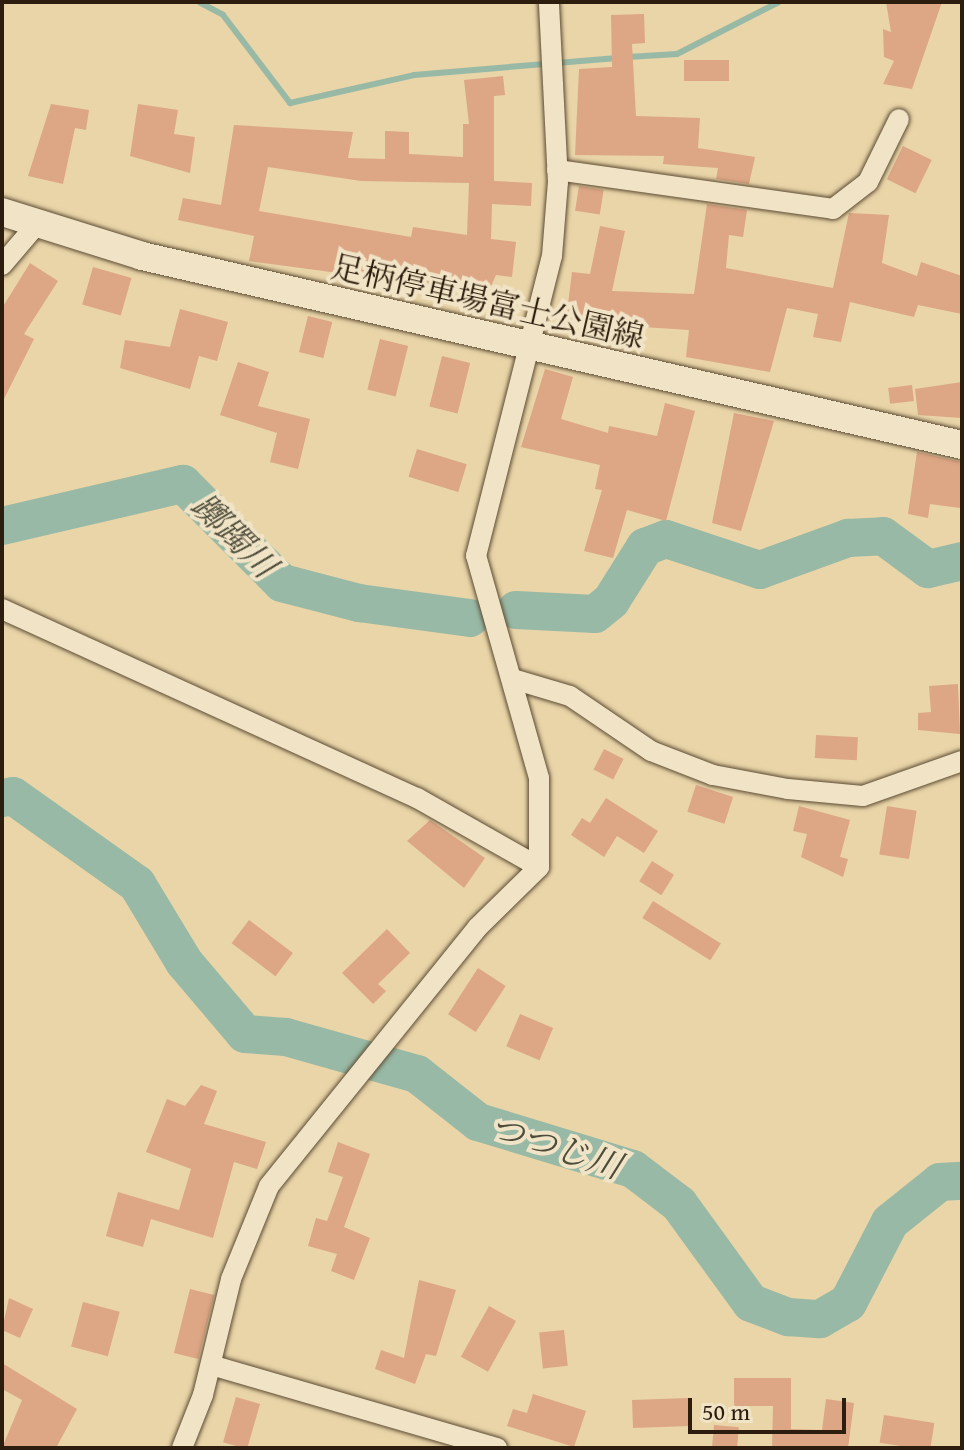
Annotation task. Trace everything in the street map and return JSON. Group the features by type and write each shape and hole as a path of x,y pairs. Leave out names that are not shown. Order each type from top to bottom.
{"main road":[{"name":"足柄停車場富士公園線","path":"2,212 36,225 531,348 962,445"}],"street":[{"path":"182,1448 211,1365 231,1279 269,1186 477,928 539,867 539,778 476,556 485,505 531,348 552,256 557,170 549,2"},
{"path":"557,170 833,209 868,182 899,119"},
{"path":"2,265 36,225"},
{"path":"2,609 417,798 539,867"},
{"path":"513,679 570,696 651,751 713,775 788,789 863,796 962,761"},
{"path":"211,1365 497,1448"}],"building":[{"path":"886,2 942,2 912,89 883,84 894,61 884,57 883,29 891,32"},
{"path":"644,14 645,43 632,44 636,116 700,118 698,148 755,157 749,184 716,179 718,168 663,164 664,156 575,155 579,69 612,67 611,15"},
{"path":"684,60 729,60 729,81 684,81"},
{"path":"503,76 505,95 494,96 494,181 532,183 531,206 492,204 491,239 516,242 512,277 496,275 488,293 249,261 254,236 178,220 183,198 221,205 234,125 353,132 348,158 385,159 385,131 409,132 409,154 463,157 463,124 469,124 464,80","holes":["268,167 361,181 469,183 467,235 413,227 411,237 259,211"]},
{"path":"51,104 89,110 86,130 75,128 63,184 28,176"},
{"path":"138,104 178,110 174,134 195,137 190,173 130,156"},
{"path":"903,146 932,160 916,193 887,179"},
{"path":"579,186 604,190 600,215 575,211"},
{"path":"707,204 747,210 743,237 729,235 726,268 833,288 849,213 889,215 882,263 917,276 921,262 962,276 962,314 918,305 914,317 850,302 841,342 813,337 818,314 787,308 770,372 686,357 689,330 628,326 624,339 601,333 603,325 566,320 572,272 590,274 600,226 625,231 612,291 694,294"},
{"path":"30,263 58,281 24,334 34,339 2,403 2,308"},
{"path":"93,267 131,278 121,316 82,304"},
{"path":"180,309 228,322 217,361 199,356 190,389 120,368 125,340 170,347"},
{"path":"308,316 332,322 323,358 299,352"},
{"path":"380,339 408,346 396,396 367,389"},
{"path":"442,356 470,363 458,413 429,406"},
{"path":"238,362 269,372 258,406 310,419 298,469 270,462 277,433 220,415"},
{"path":"545,369 573,377 561,419 608,433 609,426 657,436 665,403 695,411 666,521 627,510 613,558 584,551 602,490 595,489 600,465 521,447"},
{"path":"962,382 962,418 918,415 915,389"},
{"path":"912,385 914,401 890,404 888,388"},
{"path":"734,413 774,421 741,531 712,523"},
{"path":"417,449 467,464 458,492 409,477"},
{"path":"917,452 962,462 960,508 930,504 928,518 908,514"},
{"path":"958,684 960,734 918,730 918,713 931,712 929,686"},
{"path":"816,735 858,737 857,760 815,758"},
{"path":"604,749 624,759 613,779 594,769"},
{"path":"696,785 733,797 724,824 687,812"},
{"path":"606,798 658,831 644,853 617,836 604,857 571,835 582,818 590,823"},
{"path":"799,806 850,820 840,857 848,859 843,877 801,857 807,834 793,831"},
{"path":"887,806 917,811 909,859 879,854"},
{"path":"430,820 485,858 464,888 407,841"},
{"path":"652,861 674,875 661,895 639,881"},
{"path":"653,901 721,943 710,960 642,918"},
{"path":"249,920 293,953 275,976 232,943"},
{"path":"387,929 410,953 378,984 386,991 373,1004 342,973"},
{"path":"478,968 506,986 476,1032 448,1014"},
{"path":"520,1014 553,1028 539,1060 506,1046"},
{"path":"201,1085 217,1091 204,1124 266,1142 257,1169 234,1162 213,1238 151,1219 143,1247 106,1236 118,1192 179,1210 191,1169 146,1152 167,1099 185,1106"},
{"path":"338,1142 370,1154 344,1227 370,1238 354,1280 331,1271 337,1254 308,1246 316,1218 327,1221 343,1177 328,1172"},
{"path":"419,1280 456,1290 436,1356 426,1354 415,1384 375,1369 381,1350 404,1358"},
{"path":"190,1289 214,1295 198,1359 174,1353"},
{"path":"9,1298 33,1309 20,1338 2,1330"},
{"path":"83,1302 120,1312 108,1356 71,1346"},
{"path":"489,1306 516,1321 488,1372 461,1357"},
{"path":"564,1330 568,1366 543,1368 539,1333"},
{"path":"2,1363 77,1409 56,1448 2,1448 22,1400 2,1389"},
{"path":"734,1378 791,1378 791,1429 822,1430 826,1399 854,1403 848,1448 772,1448 773,1406 734,1406"},
{"path":"533,1394 586,1411 574,1447 507,1426 513,1409 527,1413"},
{"path":"236,1397 260,1404 247,1448 223,1442"},
{"path":"688,1398 689,1426 633,1428 632,1400"},
{"path":"884,1415 934,1423 930,1448 880,1443"},
{"path":"714,1425 739,1427 737,1448 712,1448"}],"waterway":[{"path":"199,2 223,15 290,103 414,75 617,58"},
{"path":"628,57 677,54 779,2"},
{"name":"躑躅川","path":"2,526 183,484 282,583 359,603 470,618"},
{"name":"躑躅川","path":"516,610 595,614 611,601 645,547 666,539 760,570 848,538 883,536 928,569 962,561"},
{"name":"つつじ川","path":"2,798 13,796 137,884 184,962 245,1034 286,1037 417,1074 478,1122 633,1169 679,1204 751,1303 788,1317 820,1319 848,1303 890,1222 940,1182 962,1181"}]}
